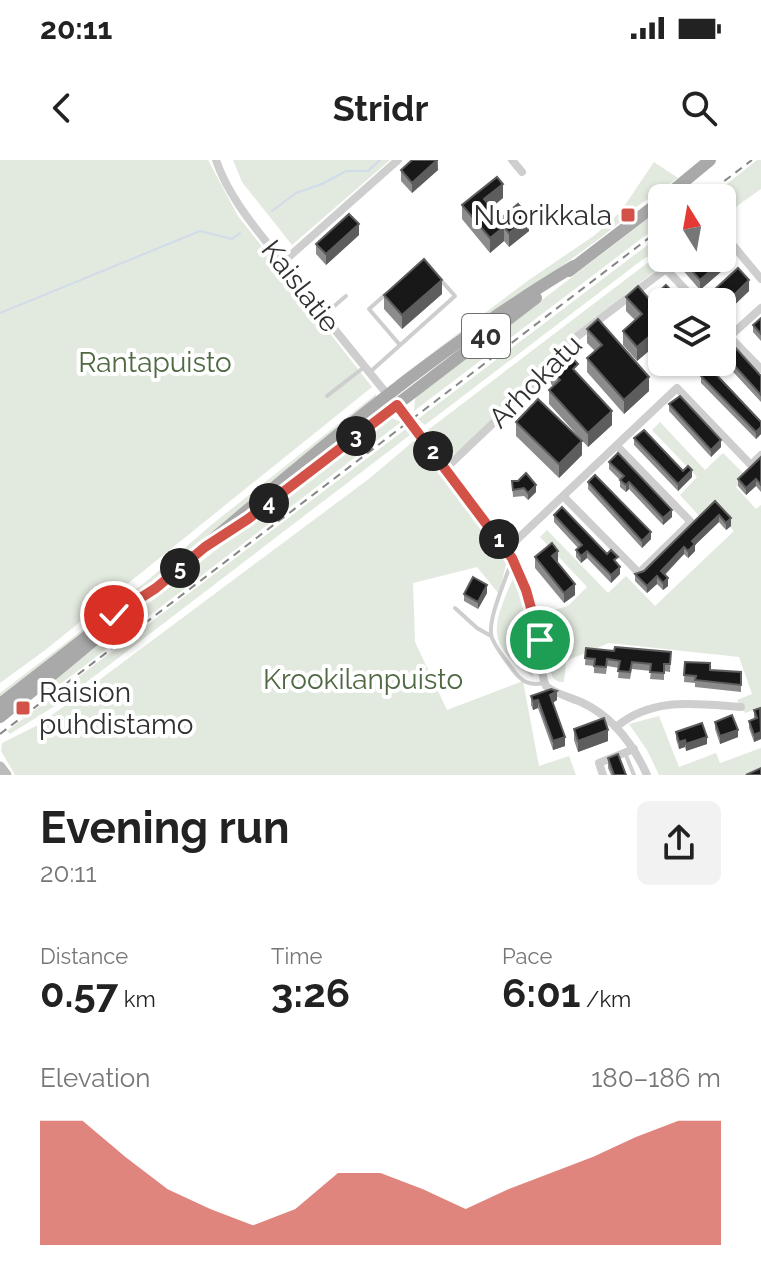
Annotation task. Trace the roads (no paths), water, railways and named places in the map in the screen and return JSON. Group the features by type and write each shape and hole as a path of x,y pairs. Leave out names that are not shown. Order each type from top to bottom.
{"main road":[{"name":"40","path":"681,184 710,160"},
{"name":"40","path":"0,717 205,547 248,519 482,326 574,266 648,210"},
{"name":"40","path":"0,704 114,615 156,588"}],"street":[{"name":"Kaislatie","path":"216,160 232,194 507,549 526,590 537,625 544,683"},
{"path":"283,262 398,160"},
{"path":"512,160 522,172"},
{"path":"736,249 761,279"},
{"name":"Arhokatu","path":"446,468 524,394 562,348 662,272"},
{"path":"669,272 684,288"},
{"path":"736,331 761,308"},
{"path":"736,344 761,369"},
{"path":"507,549 677,388 751,465 761,455"},
{"path":"564,497 639,573 691,522 617,446"},
{"path":"544,683 549,689 594,709 616,727 647,775"},
{"path":"616,727 631,717 664,704 741,707"},
{"path":"603,775 599,763 630,751"},
{"path":"0,767 6,775"}],"lane":[{"path":"327,396 368,369 455,296 434,273"},
{"path":"391,290 369,309 399,344"},
{"path":"323,315 346,296"},
{"path":"491,636 492,613 512,558"},
{"path":"455,608 491,636 520,679 532,685 544,683"},
{"path":"630,751 634,775"}],"waterway":[{"path":"272,211 296,193 346,171 368,171 380,160"},
{"path":"0,313 200,231 232,239 240,233"}],"railway":[{"path":"720,184 752,160"},
{"path":"0,734 648,239"}],"place":[{"name":"Nuorikkala","path":"628,215"},
{"name":"Raision puhdistamo","path":"23,708"}],"park label":[{"name":"Rantapuisto","path":"155,362"},
{"name":"Krookilanpuisto","path":"363,679"}]}
